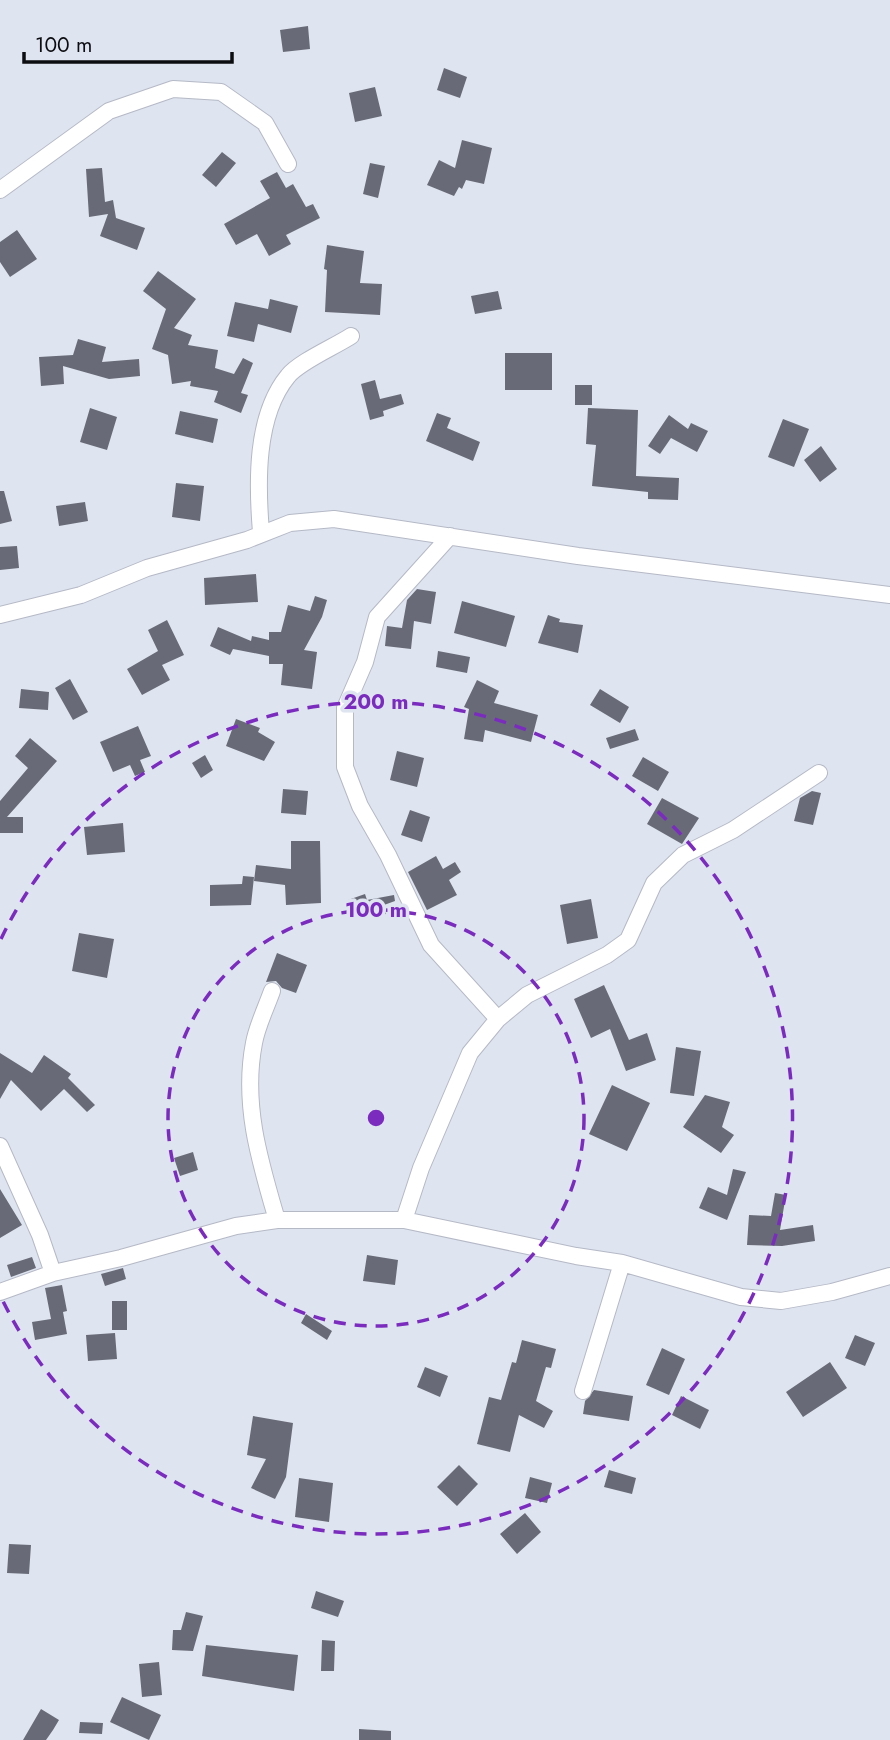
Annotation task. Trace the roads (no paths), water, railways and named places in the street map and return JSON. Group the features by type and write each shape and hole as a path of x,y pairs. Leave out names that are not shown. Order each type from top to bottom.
{"street":[{"path":"0,190 109,111 173,89 221,92 265,123 288,163"},
{"path":"261,532 258,492 264,435 276,395 295,370 351,336"},
{"path":"0,615 81,595 147,568 247,540 261,532 290,523 334,519 890,595"},
{"path":"450,536 377,617 365,662 345,708 345,767 360,806 388,855 431,945 498,1019"},
{"path":"404,1220 421,1168 470,1053 498,1019 527,995 607,955 628,940 654,883 683,855 733,830 819,773"},
{"path":"272,991 254,1042 251,1088 253,1136 277,1220"},
{"path":"0,1146 40,1234 53,1273"},
{"path":"0,1292 53,1273 121,1258 236,1226 277,1220 404,1220 622,1263 741,1297 781,1301 832,1292 890,1276"},
{"path":"583,1391 622,1263"}]}
